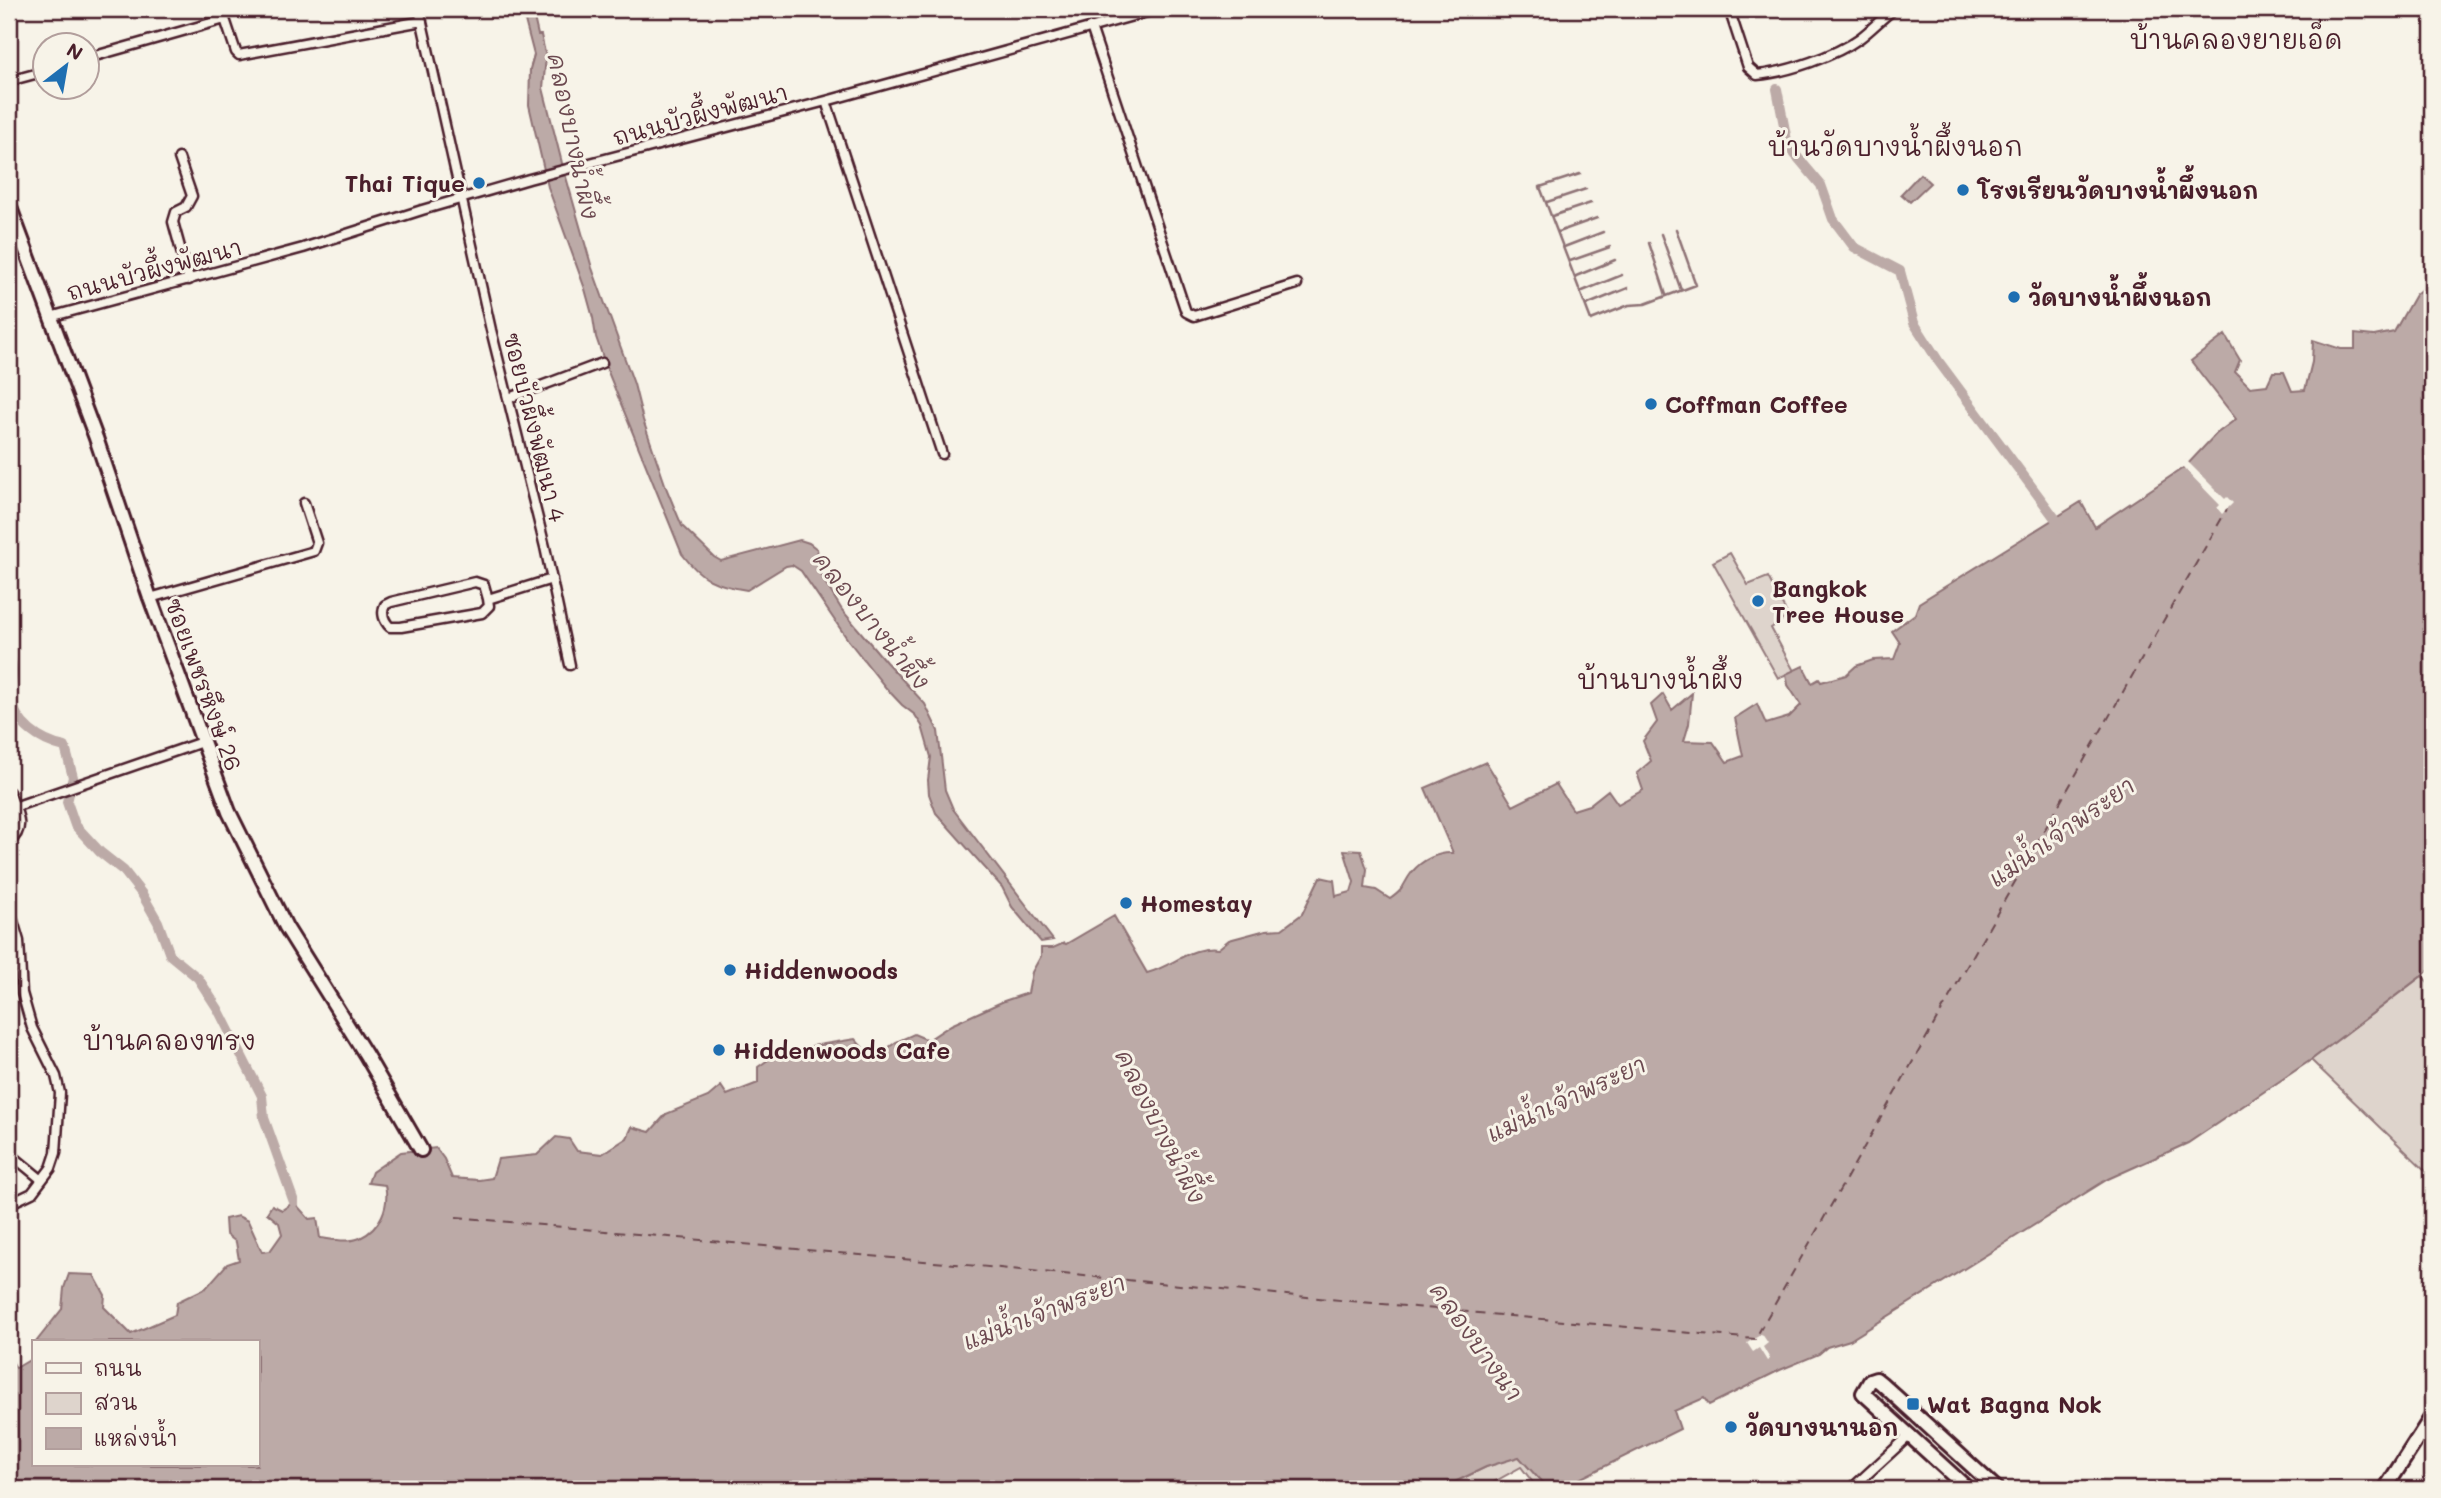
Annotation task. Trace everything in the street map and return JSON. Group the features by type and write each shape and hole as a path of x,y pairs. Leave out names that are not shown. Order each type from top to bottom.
{"street":[{"path":"222,9 239,55 422,21"},
{"name":"ซอยบัวผึ้งพัฒนา 4","path":"419,9 570,665"},
{"name":"ถนนบัวผึ้งพัฒนา","path":"51,317 303,248 539,177 1158,9"},
{"path":"1730,9 1748,67 1757,75 1778,72 1830,54 1859,38 1894,9"},
{"path":"102,54 225,19"},
{"path":"1091,27 1186,312 1194,316 1297,284"},
{"path":"9,81 32,75"},
{"path":"826,101 942,454"},
{"path":"179,158 191,196 186,207 176,212 173,222 188,279"},
{"name":"ซอยเพชรหึงษ์ 26","path":"9,205 96,438 150,598 229,812 286,927 366,1055 421,1150"},
{"path":"509,398 602,363"},
{"path":"150,598 314,551 317,543 304,503"},
{"path":"488,599 552,579"},
{"path":"475,582 484,585 488,599 489,606 482,612 401,627 390,627 383,614 386,605 391,602 475,582"},
{"path":"14,807 202,742"},
{"path":"9,792 21,824 20,832 9,842"},
{"path":"9,907 19,941 22,993 32,1028 56,1076 60,1093 57,1153 51,1168 32,1193 9,1204"},
{"path":"9,940 19,941"},
{"path":"9,1142 14,1157 42,1180"},
{"path":"1968,1489 1863,1394 1870,1381 1876,1379 1881,1383 1997,1489"},
{"path":"2385,1489 2432,1416"},
{"path":"1852,1489 1914,1439 1932,1429"}],"green space":[{"name":"Bangkok Tree House","path":"1730,553 1748,585 1768,577 1788,616 1771,628 1794,671 1778,678 1713,562"},
{"path":"2422,976 2432,986 2432,1177 2311,1060"},
{"path":"1519,1456 1548,1489 1538,1489 1521,1467 1487,1486 1488,1489 1440,1489 1486,1467"}],"water":[{"path":"522,9 532,9 538,35 541,35 546,57 543,88 592,268 634,384 643,420 667,490 682,526 721,561 800,540 817,549 823,579 842,610 925,704 938,731 945,790 953,809 1053,940 1041,942 1012,907 1002,887 936,813 929,794 931,757 922,726 915,715 886,688 848,640 801,571 792,565 786,566 747,590 710,580 696,570 682,554 608,372 596,337 585,289 548,187 529,105 530,69 534,55"},
{"path":"1920,174 1930,183 1910,202 1901,194"},
{"path":"2432,280 2432,968 2311,1060 2188,1143 2108,1179 1850,1340 1827,1347 1819,1354 1709,1405 1704,1398 1674,1411 1680,1429 1571,1483 1573,1489 1548,1489 1519,1457 1486,1467 1440,1489 9,1489 9,1356 16,1368 32,1359 32,1466 259,1466 259,1340 38,1340 62,1309 64,1288 69,1274 94,1275 105,1295 104,1307 131,1334 175,1315 177,1302 206,1288 227,1264 239,1260 236,1242 226,1234 225,1219 238,1216 248,1221 262,1252 270,1251 282,1234 279,1223 267,1213 272,1205 282,1210 294,1202 309,1219 317,1218 320,1238 351,1240 367,1234 378,1223 386,1201 385,1185 368,1183 372,1172 401,1152 436,1148 452,1178 479,1180 492,1178 498,1159 537,1155 556,1137 569,1139 577,1151 602,1154 627,1138 632,1127 650,1132 666,1114 708,1097 721,1086 727,1095 758,1083 758,1067 775,1055 790,1058 812,1046 855,1039 873,1059 896,1042 914,1034 928,1040 951,1025 1028,993 1032,972 1041,956 1041,948 1066,944 1114,916 1147,973 1191,953 1218,949 1229,940 1266,930 1282,929 1302,914 1320,877 1334,880 1336,896 1351,892 1354,882 1344,850 1361,851 1367,869 1365,888 1376,890 1390,899 1421,864 1436,855 1453,853 1425,788 1486,762 1513,806 1556,784 1573,810 1589,805 1608,790 1618,804 1643,790 1637,773 1651,761 1643,741 1657,722 1651,705 1663,694 1672,710 1692,693 1689,724 1684,741 1713,742 1727,762 1743,756 1735,718 1757,704 1766,724 1789,717 1801,705 1788,685 1786,674 1803,666 1812,683 1819,679 1821,682 1846,675 1856,666 1873,660 1894,659 1900,643 1892,631 1915,614 1919,603 2081,502 2095,527 2186,466 2216,434 2236,419 2191,361 2225,335 2240,360 2235,372 2250,387 2267,385 2273,372 2284,372 2292,391 2305,390 2312,362 2313,340 2341,349 2355,349 2355,334 2374,336 2394,332 2415,295"}],"pier":[{"path":"2186,460 2225,499 2227,497 2233,503 2222,514 2217,508 2220,505 2181,465"},
{"path":"1762,1334 1768,1343 1763,1347 1770,1359 1767,1361 1759,1348 1753,1352 1747,1343"}],"waterway":[{"path":"1777,89 1788,146 1821,185 1833,219 1854,247 1900,271 1914,323 1939,362 2063,529"},
{"path":"1580,174 1540,187 1591,320 1629,305 1645,304 1696,285 1676,229"},
{"path":"1547,202 1586,189"},
{"path":"1552,216 1591,203"},
{"path":"1558,232 1597,218"},
{"path":"1564,247 1603,232"},
{"path":"1661,234 1681,290"},
{"path":"1649,243 1666,295"},
{"path":"1570,261 1610,247"},
{"path":"1576,276 1615,260"},
{"path":"1580,292 1622,275"},
{"path":"1586,305 1628,288"},
{"path":"9,655 13,669 13,708 30,731 65,747 73,777 67,802 75,825 100,852 124,871 142,894 158,922 170,955 198,978 218,1009 262,1096 264,1118 294,1202"}],"ferry route":[{"path":"456,1217 1755,1339 2227,509"}],"place":[{"name":"Thai Tique","path":"479,183"},
{"name":"โรงเรียนวัดบางน้ำผึ้งนอก","path":"1963,190"},
{"name":"วัดบางน้ำผึ้งนอก","path":"2014,297"},
{"name":"Coffman Coffee","path":"1651,404"},
{"name":"Bangkok Tree House","path":"1758,601"},
{"name":"Homestay","path":"1126,903"},
{"name":"Hiddenwoods","path":"730,970"},
{"name":"Hiddenwoods Cafe","path":"719,1050"},
{"name":"Wat Bagna Nok","path":"1913,1404"},
{"name":"วัดบางนานอก","path":"1731,1427"}],"district":[{"name":"บ้านคลองยายเอ็ด","path":"2236,39"},
{"name":"บ้านวัดบางน้ำผึ้งนอก","path":"1895,146"},
{"name":"บ้านบางน้ำผึ้ง","path":"1660,679"},
{"name":"บ้านคลองทรง","path":"169,1040"}],"water label":[{"name":"คลองบางน้ำผึ้ง","path":"574,136"},
{"name":"คลองบางน้ำผึ้ง","path":"872,620"},
{"name":"แม่น้ำเจ้าพระยา","path":"2061,831"},
{"name":"แม่น้ำเจ้าพระยา","path":"1566,1098"},
{"name":"คลองบางน้ำผึ้ง","path":"1161,1126"},
{"name":"แม่น้ำเจ้าพระยา","path":"1044,1311"},
{"name":"คลองบางนา","path":"1477,1341"}]}
